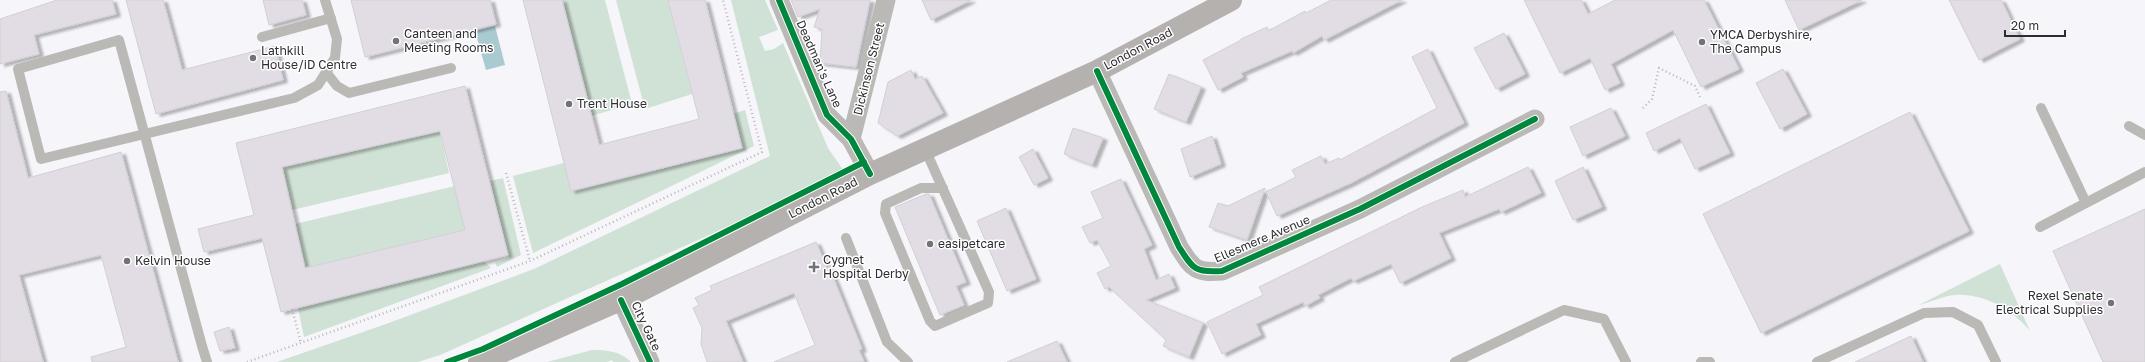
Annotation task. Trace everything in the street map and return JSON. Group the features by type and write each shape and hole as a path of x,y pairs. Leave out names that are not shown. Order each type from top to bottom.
{"main road":[{"name":"London Road","path":"478,362 621,300 870,174 1097,71 1231,0"}],"street":[{"name":"Deadman's Lane","path":"779,0 827,115 852,139 870,174"},
{"name":"Dickinson Street","path":"852,139 886,0"},
{"name":"Ellesmere Avenue","path":"1097,71 1179,247 1189,264 1204,272 1222,270 1360,209 1535,119"},
{"name":"City Gate","path":"621,300 650,362"}],"lane":[{"path":"207,362 146,134 120,40 18,69 42,159 146,134 294,98 318,85 335,58 337,38 325,0"},
{"path":"262,37 331,18"},
{"path":"326,72 337,86 350,93 451,68"},
{"path":"2041,108 2086,203"},
{"path":"2129,126 2145,135"},
{"path":"925,149 943,188 989,292 988,303 935,326 930,321 885,213 886,204 921,188 943,188"},
{"path":"2040,227 2145,172"},
{"path":"846,238 887,342 908,362"},
{"path":"1455,362 1564,310 1604,318 1626,362"},
{"path":"1817,362 1924,313 1953,312 1978,325 1996,362"},
{"path":"1701,362 1710,362"}],"path":[{"path":"247,362 530,261 762,152 723,0"},
{"path":"1643,108 1652,99 1659,68 1695,86 1700,97"},
{"path":"506,172 530,261"},
{"path":"292,309 301,343"}],"green space":[{"path":"562,0 605,0 632,104 591,116"},
{"path":"616,0 668,0 692,94 645,109"},
{"path":"731,0 765,0 778,30 759,37 765,51 774,49 783,43 828,148 846,174 440,355 418,362 277,362 386,324 534,269 770,156"},
{"path":"745,110 754,146 533,253 513,176 564,163 572,191 742,148 733,114"},
{"path":"440,131 449,173 292,210 282,167"},
{"path":"503,178 521,255 497,267 495,263 509,258 490,181"},
{"path":"455,186 465,230 305,268 295,224"},
{"path":"484,261 491,268 304,337 298,308"},
{"path":"2000,264 2030,331 2015,316 1997,304 1977,297 1955,295 1919,305"},
{"path":"592,350 603,350 618,353 631,362 613,362 612,360 607,362 547,362"}],"water":[{"path":"495,26 505,65 486,70 475,31"}],"building":[{"path":"57,0 112,0 116,14 34,35 39,54 0,64 0,19"},
{"name":"Lathkill House/iD Centre","path":"126,0 163,0 182,70 275,46 283,80 156,114"},
{"path":"263,0 302,0 306,15 269,25"},
{"name":"Canteen and Meeting Rooms","path":"351,0 490,0 496,24 365,57"},
{"name":"Trent House","path":"523,0 562,0 599,145 699,119 668,0 705,0 742,148 571,191"},
{"path":"791,0 870,0 856,67 820,63 822,29 814,27 820,9 798,17"},
{"path":"922,0 971,0 931,20"},
{"path":"1331,0 1402,0 1324,40 1322,36 1293,53 1292,51 1241,73 1243,77 1218,90 1203,60 1241,39 1267,27 1268,31 1305,11 1306,13"},
{"path":"1524,0 1581,0 1588,14 1615,0 1704,0 1739,69 1701,87 1673,30 1611,64 1620,83 1605,90 1590,58 1560,73"},
{"path":"1785,0 1862,0 1799,30"},
{"path":"1949,0 2001,0 2020,39 1979,60"},
{"path":"1504,33 1525,74 1496,89 1474,48"},
{"path":"1428,49 1464,123 1351,183 1277,216 1266,192 1296,177 1292,170 1321,156 1325,164 1339,158 1340,160 1437,108 1412,57"},
{"path":"1783,69 1807,114 1780,129 1756,83"},
{"path":"911,70 915,79 922,76 943,113 897,136 878,123 888,82"},
{"path":"1169,74 1201,87 1186,122 1154,109"},
{"path":"465,86 508,255 281,312 262,238 204,252 198,229 254,215 236,143","holes":["440,131 465,230 305,268 282,167"]},
{"name":"Kelvin House","path":"6,91 28,178 121,152 178,362 92,362 91,357 126,347 101,255 19,275 43,362 0,362 0,92"},
{"path":"1706,104 1730,153 1695,169 1680,138 1654,151 1646,133"},
{"path":"1611,108 1625,136 1583,156 1570,127"},
{"path":"1910,112 1969,231 1761,333 1703,214"},
{"path":"1073,128 1103,138 1092,165 1064,154"},
{"path":"1212,136 1221,164 1190,177 1181,149"},
{"path":"1033,149 1048,178 1034,185 1019,157"},
{"path":"1528,167 1541,193 1501,212 1499,209 1439,233 1451,258 1400,283 1391,264 1353,281 1351,278 1318,295 1320,298 1305,306 1303,302 1256,324 1261,335 1222,354 1207,322 1263,295 1259,287 1422,207 1463,190 1465,197"},
{"path":"1583,167 1602,207 1573,220 1555,181"},
{"path":"1121,179 1152,245 1144,249 1156,280 1169,274 1175,288 1146,300 1203,323 1189,357 1163,346 1166,340 1109,287 1105,289 1097,273 1111,266 1097,240 1090,243 1082,227 1103,218 1091,192"},
{"path":"1265,188 1247,240 1209,227 1218,203 1228,206"},
{"name":"easipetcare","path":"929,194 966,282 956,286 964,305 940,315 895,207"},
{"path":"1006,208 1036,279 1007,291 977,221"},
{"path":"2145,209 2145,362 2103,362 2053,251"},
{"path":"816,242 827,268 829,267 862,349 859,350 864,362 774,362 815,345 794,293 726,321 743,362 707,362 701,344 702,328 693,308 699,305 695,298 712,290 710,286"},
{"path":"229,327 235,348 220,351 214,332"},
{"path":"1911,336 1923,362 1855,362"},
{"path":"1057,341 1067,362 1007,362"}],"cycle path":[{"path":"779,0 827,115 851,139 870,174"},
{"path":"1097,71 1179,247 1192,265 1200,270 1206,271 1222,271 1360,209 1535,119"},
{"path":"447,362 483,349 622,284 864,162"},
{"path":"621,300 650,362"}],"place":[{"name":"Canteen and Meeting Rooms","path":"396,41"},
{"name":"YMCA Derbyshire, The Campus","path":"1702,42"},
{"name":"Lathkill House/iD Centre","path":"253,58"},
{"name":"Trent House","path":"569,104"},
{"name":"easipetcare","path":"930,244"},
{"name":"Kelvin House","path":"127,261"},
{"name":"Cygnet Hospital Derby","path":"814,267"},
{"name":"Rexel Senate Electrical Supplies","path":"2111,303"}]}
